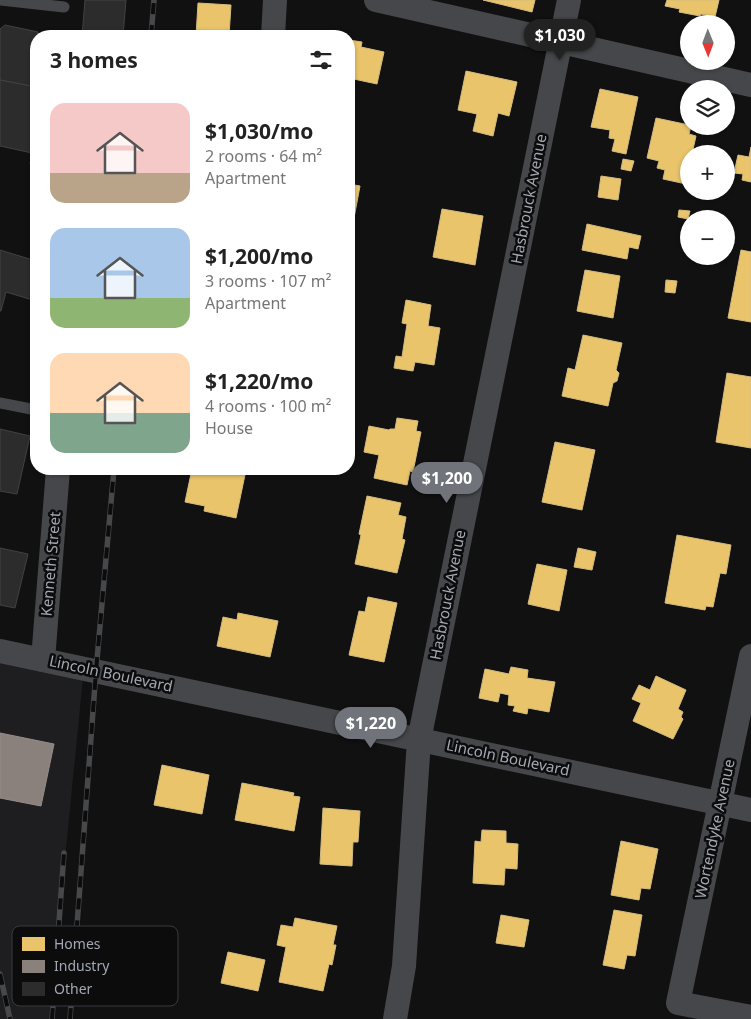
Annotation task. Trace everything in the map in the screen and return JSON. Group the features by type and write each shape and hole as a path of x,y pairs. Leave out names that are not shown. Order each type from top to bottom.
{"street":[{"path":"273,30 275,0"},
{"path":"376,0 751,85"},
{"name":"Hasbrouck Avenue","path":"395,1019 404,966 419,740 569,0"},
{"name":"Kenneth Street","path":"43,660 58,475"},
{"name":"Lincoln Boulevard","path":"0,651 751,810"},
{"name":"Wortendyke Avenue","path":"751,656 678,1003 751,1017"}],"lane":[{"path":"0,0 64,8"},
{"path":"0,403 30,409"}],"shaded area":[{"path":"0,651 84,668 58,926 12,926 12,1006 50,1006 49,1019 0,1019"}],"building: Homes":[{"path":"483,0 535,0 532,12"},
{"path":"667,0 719,0 715,15 695,15 679,12 680,9 665,6"},
{"path":"198,3 231,5 229,30 196,30"},
{"path":"355,41 362,42 361,47 384,52 377,84 355,79"},
{"path":"466,71 517,82 509,116 498,113 493,136 473,131 477,114 458,110"},
{"path":"600,89 638,97 626,154 612,151 615,139 609,138 610,130 591,127"},
{"path":"656,118 680,123 680,135 696,136 694,145 680,145 680,183 663,179 665,170 657,168 659,161 647,158"},
{"path":"751,147 751,182 742,180 743,174 735,173 738,155 749,157"},
{"path":"623,159 634,161 631,171 621,169"},
{"path":"601,176 621,179 618,200 598,197"},
{"path":"355,185 360,186 355,213"},
{"path":"442,209 483,216 475,265 433,257"},
{"path":"587,224 641,236 638,249 629,247 627,259 582,250"},
{"path":"741,250 751,252 751,322 728,318"},
{"path":"585,270 620,276 613,318 577,311"},
{"path":"666,280 677,281 675,293 665,292"},
{"path":"406,300 431,305 428,326 440,328 434,365 415,362 413,371 394,368 396,356 402,357 407,324 402,323"},
{"path":"583,335 622,343 616,370 619,373 617,381 613,383 608,406 562,396 568,368 575,370"},
{"path":"727,373 751,377 751,448 716,442"},
{"path":"397,418 418,421 416,431 421,432 413,472 410,471 407,485 374,478 379,455 364,452 369,426 389,430 395,429"},
{"path":"555,442 595,450 582,510 542,502"},
{"path":"191,475 245,475 236,518 204,511 205,506 185,502"},
{"path":"367,496 401,503 398,515 406,517 402,539 405,540 397,573 355,564"},
{"path":"677,535 731,545 726,574 720,573 713,607 706,606 705,610 665,603"},
{"path":"578,548 596,552 592,570 574,567"},
{"path":"537,564 567,570 559,611 528,604"},
{"path":"368,597 397,603 384,662 349,655 359,611 365,612"},
{"path":"238,613 278,621 270,657 217,646 223,617 237,620"},
{"path":"511,667 528,670 527,678 555,682 549,712 528,708 527,714 513,711 515,706 508,705 509,695 500,693 498,702 479,698 485,669 509,674"},
{"path":"656,676 686,690 678,709 683,712 681,717 683,719 673,739 633,721 641,703 632,699 639,685 650,690"},
{"path":"162,765 209,775 202,814 154,805"},
{"path":"242,783 294,793 293,796 300,797 294,831 235,820"},
{"path":"323,808 360,811 358,842 353,842 352,866 320,864"},
{"path":"482,830 506,831 506,843 518,844 517,869 505,868 504,885 473,883 475,841 481,842"},
{"path":"621,841 658,849 650,889 641,888 639,900 611,895"},
{"path":"614,910 642,915 635,956 627,955 624,969 603,965"},
{"path":"501,915 529,920 524,947 496,943"},
{"path":"295,918 337,926 333,945 336,945 332,965 329,964 323,991 279,982 286,947 277,945 281,925 293,927"},
{"path":"228,952 265,960 258,991 221,983"}],"building: Industry":[{"path":"0,733 54,744 41,806 0,798"}],"building: Other":[{"path":"85,0 126,0 124,30 82,30"},
{"path":"5,25 30,30 30,86 0,80 0,29"},
{"path":"0,80 30,86 30,153 0,146"},
{"path":"0,250 30,259 30,299 6,292 0,311"},
{"path":"0,429 30,436 17,494 0,491"},
{"path":"0,548 28,554 15,608 0,605"}],"railway":[{"path":"152,30 154,0"},
{"path":"77,926 96,671 113,475"},
{"path":"59,926 64,853"},
{"path":"0,974 10,1019"},
{"path":"52,1019 53,1006"},
{"path":"70,1019 71,1006"}]}
